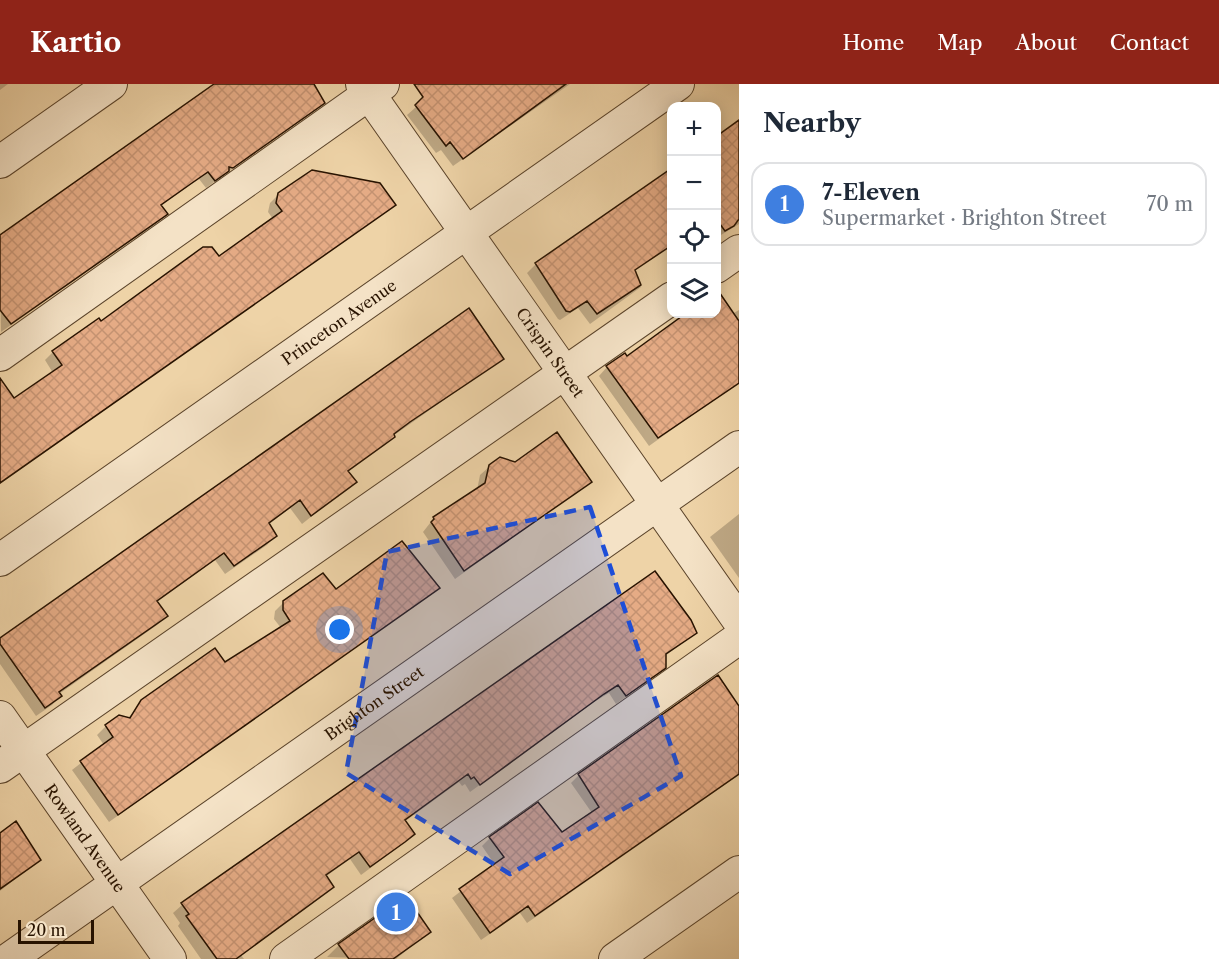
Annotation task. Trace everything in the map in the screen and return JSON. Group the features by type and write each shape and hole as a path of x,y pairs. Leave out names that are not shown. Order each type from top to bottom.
{"street":[{"path":"0,162 111,84"},
{"name":"Princeton Avenue","path":"0,560 678,84"},
{"path":"0,355 371,87"},
{"name":"Crispin Street","path":"371,87 467,232 739,621"},
{"path":"721,264 739,251"},
{"path":"12,759 667,302"},
{"name":"Brighton Street","path":"9,959 739,447"},
{"path":"286,959 739,638"},
{"name":"Rowland Avenue","path":"0,717 12,759 117,883 170,959"},
{"path":"615,959 739,872"}],"highlighted area":[{"path":"590,507 681,776 510,874 346,773 387,552"}],"building":[{"path":"214,84 314,84 325,103 233,168 229,167 229,171 215,181 208,172 192,183 161,205 168,214 11,324 0,310 0,235"},
{"path":"414,84 566,84 463,159 450,142 446,146 415,105 423,97"},
{"path":"739,120 739,219 734,226 725,231 721,226 721,133"},
{"path":"312,170 380,183 396,205 0,483 0,378 14,398 62,365 52,351 99,318 101,321 203,247 212,247 219,256 282,211 276,203 278,193"},
{"path":"667,171 667,248 635,270 641,285 597,314 587,301 570,312 566,311 535,263"},
{"path":"721,295 739,321 739,383 658,438 606,366 625,353 627,356 679,318 721,318"},
{"path":"469,308 504,359 410,422 394,434 395,437 348,471 357,482 311,516 300,500 269,523 277,536 234,566 224,553 157,601 168,616 59,692 62,696 45,708 0,644 0,638"},
{"path":"557,432 592,482 464,571 431,522 433,517 485,483 489,465 500,457 515,462"},
{"path":"402,541 440,588 118,815 80,761 113,737 105,725 119,715 130,718 141,700 215,648 225,662 290,621 283,610 283,601 323,573 336,589"},
{"path":"655,571 691,620 697,633 666,654 666,668 626,696 618,685 480,785 474,777 471,779 468,774 405,820 415,834 405,842 370,867 359,852 326,875 334,887 236,959 217,959 186,916 189,914 181,903"},
{"path":"718,675 739,706 739,774 535,916 528,906 490,933 459,889 504,857 489,837 538,802 562,832 599,807 578,774"},
{"path":"16,821 41,860 0,889 0,833"},
{"path":"406,896 431,932 393,959 349,959 338,944"}],"place":[{"name":"7-Eleven","path":"396,912"}]}
